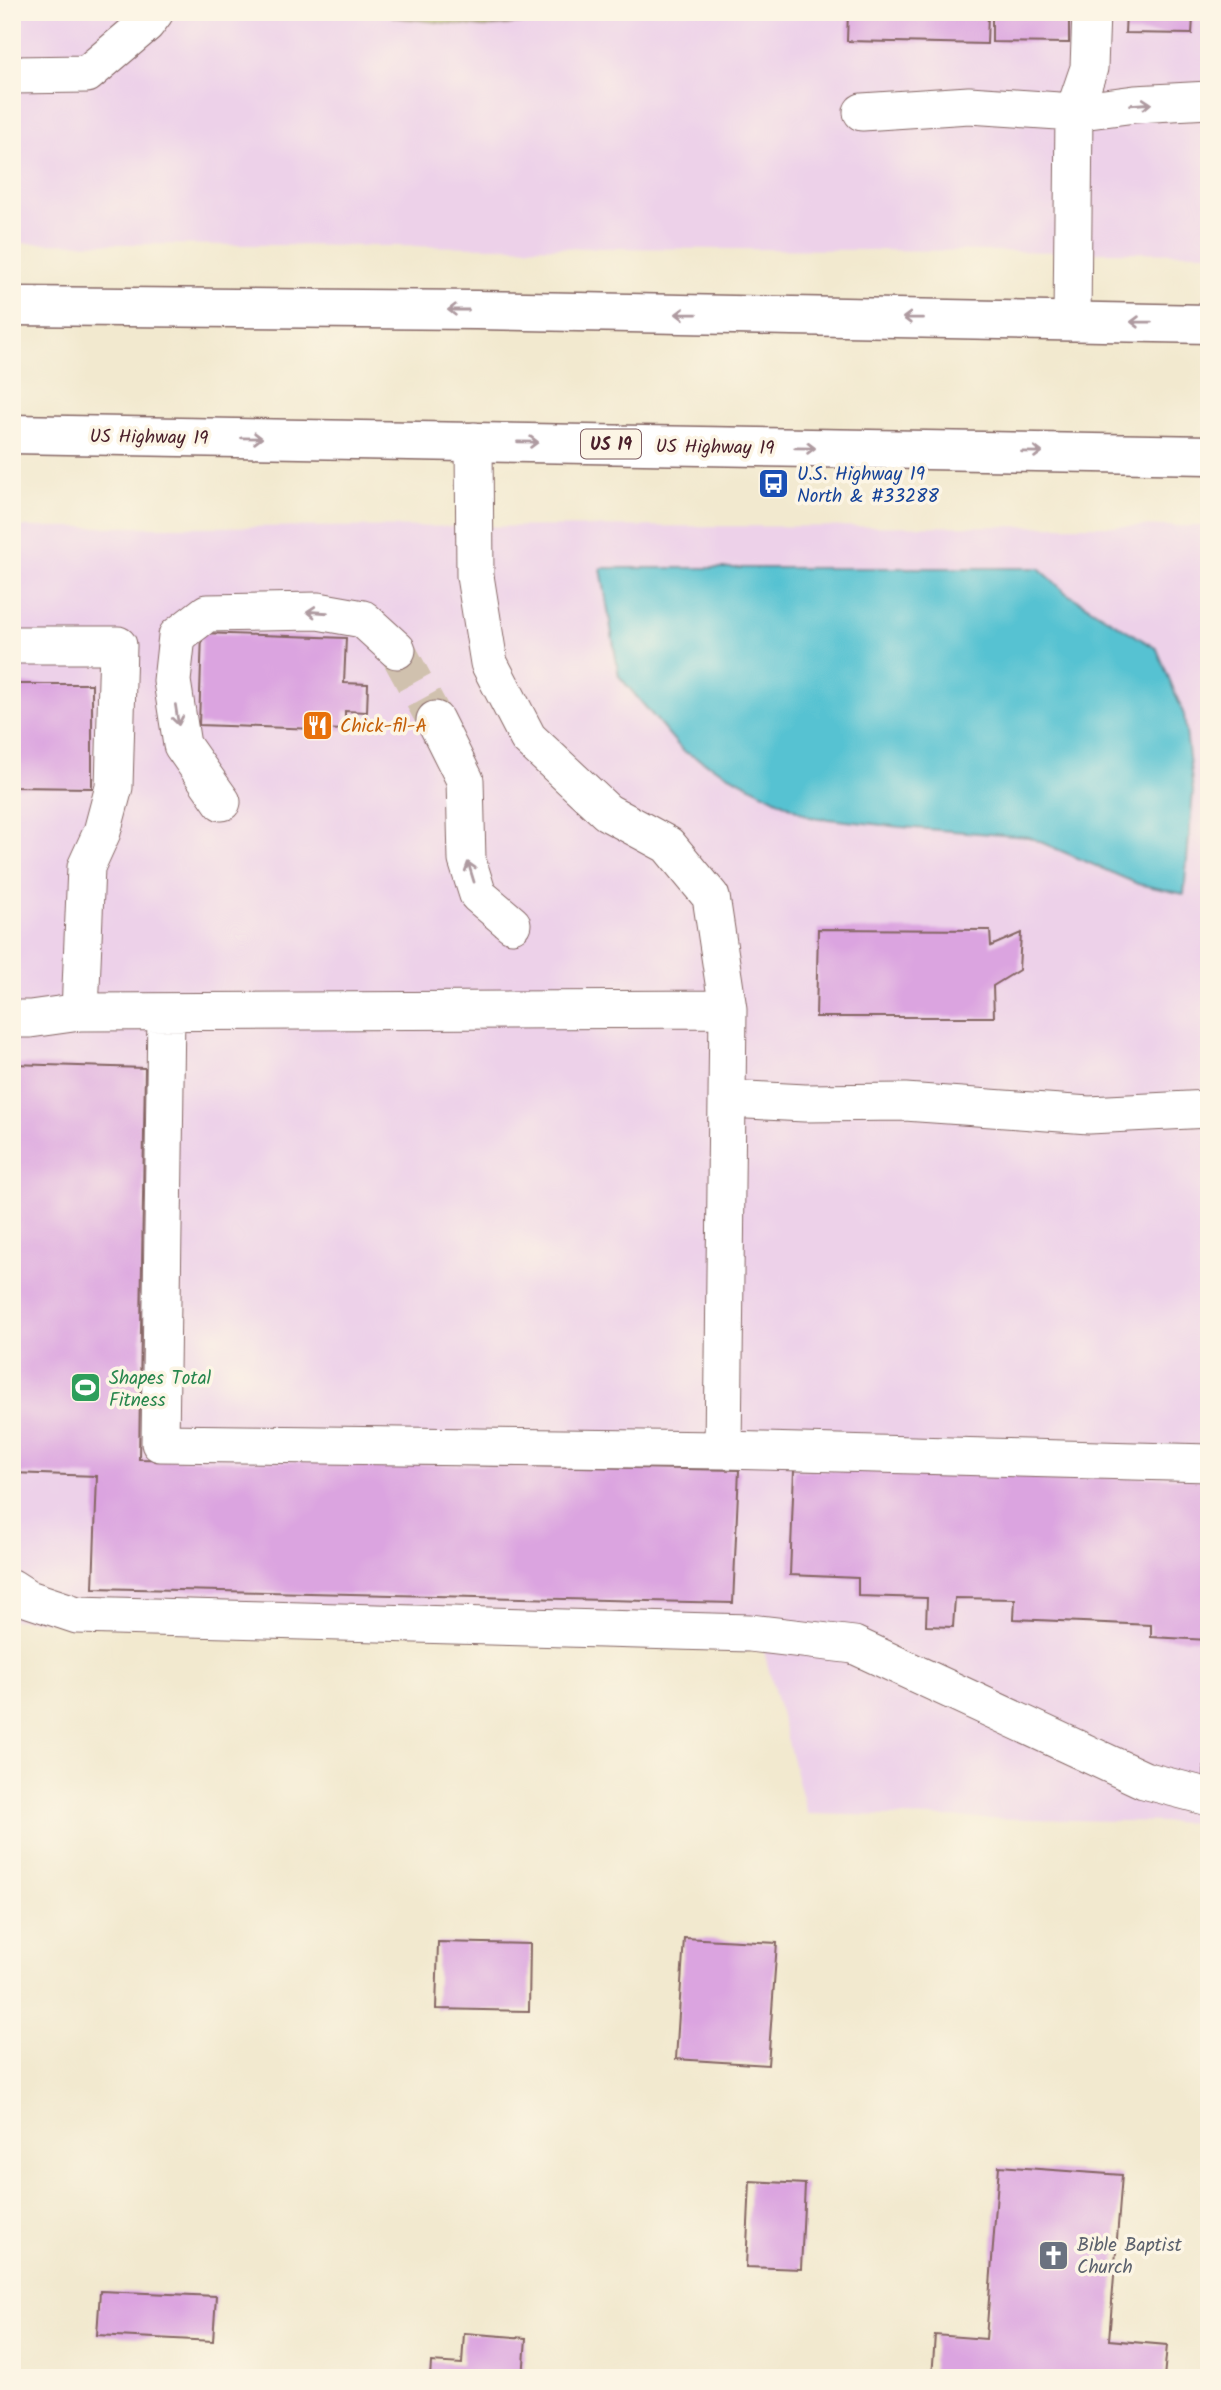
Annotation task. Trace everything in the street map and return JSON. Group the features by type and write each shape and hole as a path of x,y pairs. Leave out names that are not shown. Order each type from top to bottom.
{"highway":[{"path":"12,306 490,310 1209,324"},
{"name":"US Highway 19","path":"12,434 1209,455"}],"lane":[{"path":"12,75 87,74 146,24 155,12"},
{"path":"1072,321 1074,112 1089,68 1091,12"},
{"path":"862,112 969,105 1074,112 1135,104 1209,100"},
{"path":"474,441 475,576 489,663 528,738 607,812 668,845 711,897 729,1009 723,1450"},
{"path":"222,802 182,745 172,681 177,636 207,613 318,611 363,619 388,657"},
{"path":"12,645 118,645 114,787 102,832 86,867 80,1012"},
{"path":"425,725 465,780 467,860 478,895 512,924"},
{"path":"12,1018 30,1019 80,1012 729,1009"},
{"path":"166,1013 160,1443 723,1450 1209,1463"},
{"path":"728,1099 806,1103 905,1102 1089,1115 1209,1109"},
{"path":"12,1588 29,1599 77,1615 750,1633 854,1645 1144,1780 1209,1797"}],"shaded area":[{"path":"12,12 393,12 393,17 567,18 574,12 1209,12 1209,253 12,243"},
{"path":"1209,526 1209,1823 807,1814 762,1644 12,1620 12,527","holes":["1039,568 1066,593 1157,650 1184,715 1183,894 1138,884 1029,837 810,817"]}],"green space":[{"path":"393,12 574,12 567,18 484,27 393,17"}],"water":[{"path":"601,568 1039,568 1066,593 1157,649 1184,715 1193,791 1184,894 1138,884 1029,837 810,817 683,751 619,676"}],"building":[{"path":"848,12 988,12 987,44 847,41"},
{"path":"992,12 1069,12 1069,43 992,42"},
{"path":"1126,12 1209,12 1209,17 1193,17 1192,34 1125,33"},
{"path":"202,633 346,638 344,683 368,684 367,712 345,711 345,730 199,725"},
{"path":"12,684 92,684 92,788 12,787"},
{"path":"818,929 990,930 991,946 1021,933 1019,970 993,986 994,1017 816,1017"},
{"path":"12,1064 145,1068 139,1459 739,1470 733,1603 93,1588 97,1476 12,1473"},
{"path":"794,1470 1209,1479 1209,1640 1151,1637 1151,1625 1014,1619 1015,1599 955,1598 953,1627 926,1626 927,1598 858,1596 858,1578 790,1575"},
{"path":"1206,1668 1209,1669 1209,1776 1204,1776"},
{"path":"684,1938 777,1943 768,2065 676,2059"},
{"path":"438,1942 530,1944 529,2011 436,2009"},
{"name":"Bible Baptist Church","path":"999,2166 1122,2175 1109,2340 1167,2345 1164,2378 932,2378 935,2335 986,2339"},
{"path":"750,2181 805,2184 801,2269 746,2267"},
{"path":"100,2291 216,2296 213,2341 97,2335"},
{"path":"464,2333 526,2338 523,2378 430,2378 431,2362 462,2364"}],"tunnel":[{"path":"397,650 435,720"}],"place":[{"name":"U.S. Highway 19 North & #33288","path":"774,484"},
{"name":"Chick-fil-A","path":"317,725"},
{"name":"Shapes Total Fitness","path":"86,1388"},
{"name":"Bible Baptist Church","path":"1054,2255"}]}
